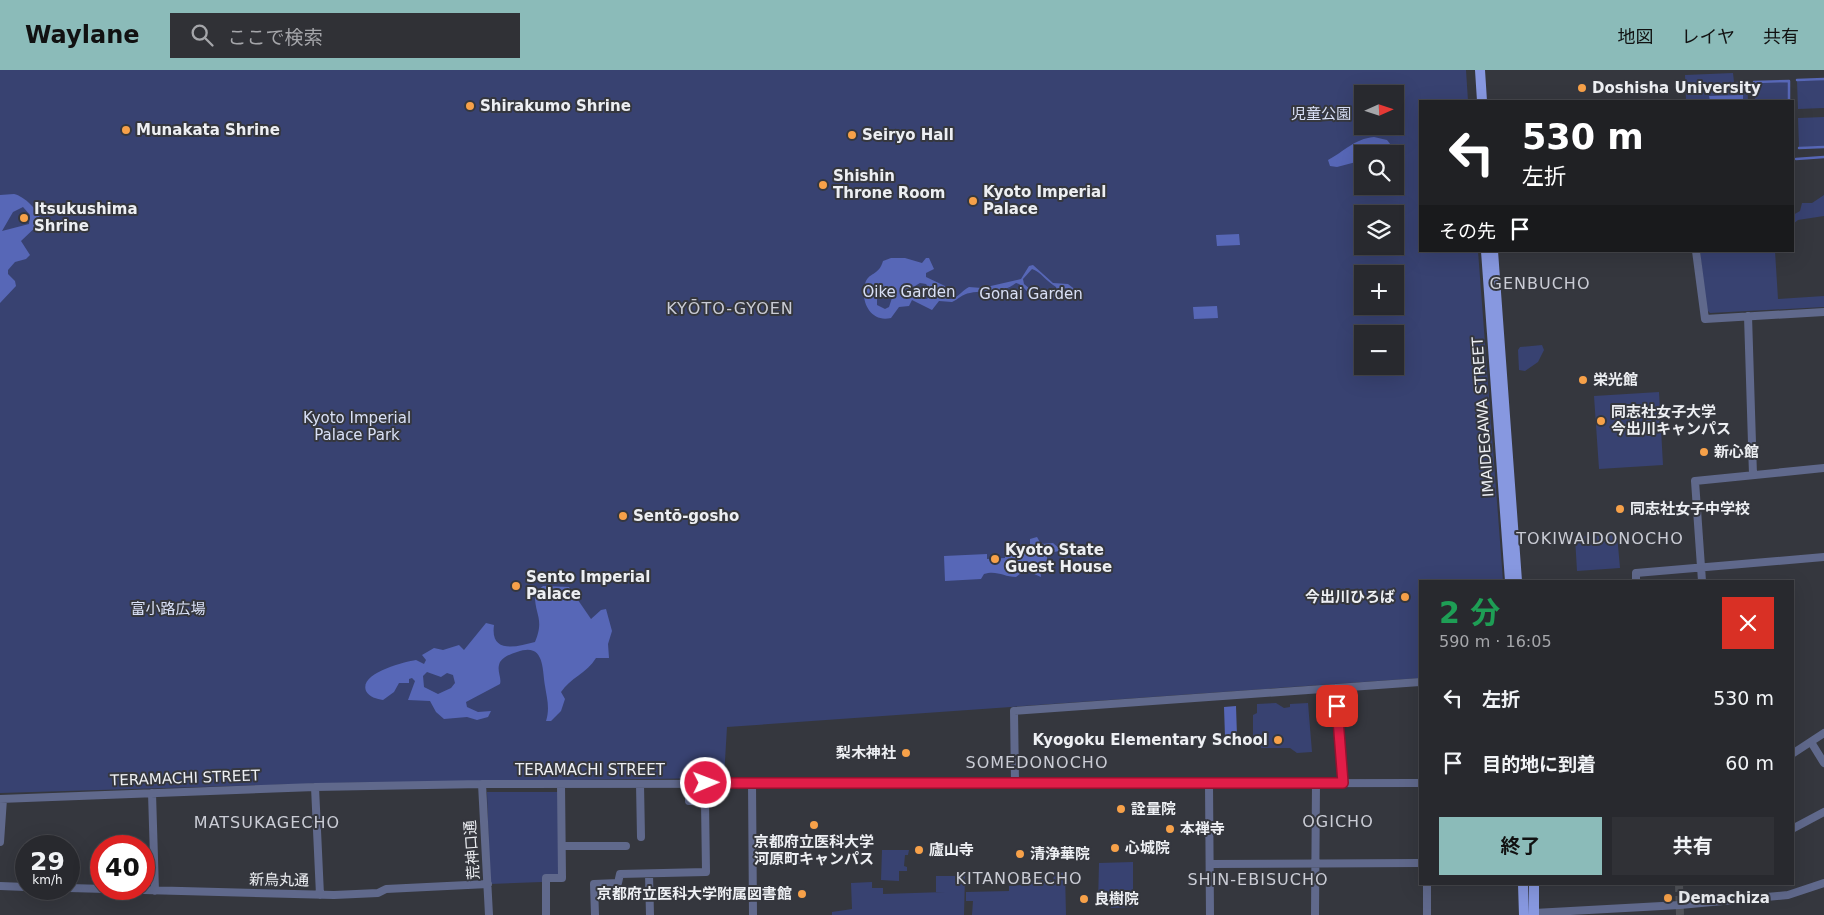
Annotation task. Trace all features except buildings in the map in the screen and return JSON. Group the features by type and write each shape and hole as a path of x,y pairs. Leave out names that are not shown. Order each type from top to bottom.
{"main road":[{"path":"1474,70 1476,100"},
{"path":"1480,70 1482,100"},
{"name":"IMAIDEGAWA STREET","path":"1486,252 1510,580"},
{"name":"IMAIDEGAWA STREET","path":"1493,252 1517,580"},
{"path":"1523,885 1531,914"},
{"path":"1531,914 1534,885"}],"street":[{"path":"1696,252 1705,319 1824,312"},
{"path":"1748,316 1753,475"},
{"path":"1702,580 1695,481 1824,468"},
{"path":"1636,580 1636,573 1824,558"},
{"path":"1015,782 1014,711 1419,682"},
{"path":"1336,688 1343,783"},
{"path":"1794,753 1824,733"},
{"path":"1811,742 1824,762"},
{"path":"752,783 753,915"},
{"path":"1315,915 1316,783"},
{"name":"TERAMACHI STREET","path":"1,799 315,787 482,784 1419,783"},
{"name":"荒神口通","path":"482,784 489,915"},
{"path":"546,915 546,878 562,878 561,784"},
{"path":"640,784 641,837"},
{"path":"595,915 594,884 618,884 620,874 706,872 705,801 689,801 689,784"},
{"path":"1209,784 1210,915"},
{"path":"315,787 320,895"},
{"path":"152,793 153,835"},
{"path":"0,842 1,799"},
{"path":"1794,828 1824,812"},
{"path":"562,846 626,846"},
{"path":"753,860 798,860"},
{"path":"1210,864 1419,863"},
{"path":"649,874 650,915"},
{"name":"新烏丸通","path":"155,891 320,895 378,893 386,889 488,884"},
{"path":"1531,914 1680,906 1779,896 1824,884"},
{"path":"1427,885 1427,915"},
{"path":"0,886 15,887"}],"green space":[{"name":"Kyoto Imperial Palace Park","path":"0,70 1466,70 1468,100 1419,100 1419,252 1478,252 1503,580 1419,580 1419,678 727,727 724,778 334,783 0,793"},
{"path":"1733,73 1734,82 1747,81 1748,100 1686,100 1685,75"},
{"path":"1824,80 1824,108 1798,109 1797,81"},
{"path":"1788,82 1788,100 1755,100 1754,83"},
{"path":"1824,117 1824,146 1799,147 1798,118"},
{"path":"1824,195 1824,216 1798,220 1794,223 1794,214 1800,211 1802,203 1812,203"},
{"path":"1700,252 1775,252 1778,299 1824,296 1824,307 1710,313 1706,309"},
{"path":"1542,345 1544,350 1538,362 1525,371 1519,370 1518,350 1520,347"},
{"path":"1659,392 1663,465 1599,469 1594,396"},
{"path":"1617,534 1620,568 1577,571 1575,537"},
{"path":"1276,703 1284,708 1290,707 1290,704 1308,703 1312,752 1297,753 1290,748 1261,748 1260,744 1253,739 1253,715 1257,713 1257,704"},
{"path":"487,792 559,792 560,874 543,875 542,882 490,884"},
{"path":"882,850 909,850 908,855 905,855 904,866 907,867 907,871 899,871 899,881 881,880"},
{"path":"1133,862 1133,907 1111,908 1108,904 1098,904 1099,863"},
{"path":"1065,872 1066,915 972,915 973,901 966,901 966,892 1009,891 1009,886 1021,885 1021,881 1053,880 1054,875"},
{"path":"936,876 965,876 964,915 832,915 832,912 852,909 851,883 872,882 872,888 883,888 883,894 945,892 936,892"}],"shaded area":[{"path":"1743,95 1743,100 1710,100 1709,96"},
{"path":"1374,137 1387,140 1391,145 1354,145 1354,163 1337,167 1330,166 1328,160 1355,143"},
{"path":"0,195 18,195 35,209 41,222 21,241 30,255 26,259 15,262 8,270 8,274 15,281 16,286 0,303","holes":["23,207 30,215 29,224 2,231 13,212"]},
{"path":"1239,234 1240,245 1217,246 1216,235"},
{"path":"891,258 905,258 922,263 926,258 929,258 934,269 926,273 926,277 945,286 944,296 951,299 969,287 982,288 1021,279 1029,266 1033,265 1053,283 1068,284 1077,291 1065,288 1051,299 1043,298 1032,295 1016,283 1005,289 963,295 952,302 939,301 932,310 912,300 909,306 899,307 891,318 884,319 869,310 864,298 866,280 879,269 883,261","holes":["1032,269 1056,287 1057,290 1052,295 1036,294 1024,284 1023,279","920,283 926,284 932,292 927,299 916,296 914,293 915,286","884,292 889,293 892,298 889,307 885,309 877,305 877,295"]},
{"path":"1217,306 1218,318 1194,319 1193,307"},
{"path":"1037,537 1041,544 1053,543 1060,549 1060,551 1047,553 1047,562 1040,569 1041,577 1025,570 1016,577 989,573 984,574 981,579 945,581 944,556 987,554 987,559 1005,558 1005,553 1030,551 1030,539"},
{"path":"543,586 569,587 591,619 601,610 606,609 612,631 608,644 609,658 596,658 588,668 565,687 561,692 565,699 561,711 551,721 546,721 548,704 542,665 537,654 533,651 517,652 504,658 499,665 500,684 466,702 467,707 478,712 491,711 488,717 477,720 467,717 444,719 436,712 430,701 408,700 415,681 412,678 409,679 409,683 399,683 394,692 383,700 367,693 366,685 369,679 393,666 416,660 424,664 426,660 422,655 434,648 443,650 459,645 464,650 486,623 494,625 496,641 500,644 520,646 535,642 539,622 535,593","holes":["427,672 441,677 447,673 453,675 455,683 451,688 438,694 424,687 423,676"]},
{"path":"1236,706 1237,736 1225,737 1224,707"}],"waterway":[{"path":"1797,80 1824,79"},
{"path":"1754,82 1789,81 1789,100"},
{"path":"1799,148 1824,147"},
{"path":"1796,159 1824,157"}],"tunnel":[{"path":"1679,885 1680,915"}],"place":[{"name":"Doshisha University","path":"1582,88"},
{"name":"Shirakumo Shrine","path":"470,106"},
{"name":"Munakata Shrine","path":"126,130"},
{"name":"Seiryo Hall","path":"852,135"},
{"name":"Shishin Throne Room","path":"823,185"},
{"name":"Kyoto Imperial Palace","path":"973,201"},
{"name":"Itsukushima Shrine","path":"24,218"},
{"name":"栄光館","path":"1583,380"},
{"name":"同志社女子大学 今出川キャンパス","path":"1601,421"},
{"name":"新心館","path":"1704,452"},
{"name":"同志社女子中学校","path":"1620,509"},
{"name":"Sentō-gosho","path":"623,516"},
{"name":"Kyoto State Guest House","path":"995,559"},
{"name":"Sento Imperial Palace","path":"516,586"},
{"name":"今出川ひろば","path":"1405,597"},
{"name":"Kyogoku Elementary School","path":"1278,740"},
{"name":"梨木神社","path":"906,753"},
{"name":"詮量院","path":"1121,809"},
{"name":"京都府立医科大学 河原町キャンパス","path":"814,825"},
{"name":"本禅寺","path":"1170,829"},
{"name":"心城院","path":"1115,848"},
{"name":"廬山寺","path":"919,850"},
{"name":"清浄華院","path":"1020,854"},
{"name":"京都府立医科大学附属図書館","path":"802,894"},
{"name":"Demachiza","path":"1668,898"},
{"name":"良樹院","path":"1084,899"}],"district":[{"name":"GENBUCHO","path":"1540,283"},
{"name":"KYŌTO-GYOEN","path":"730,308"},
{"name":"TOKIWAIDONOCHO","path":"1600,538"},
{"name":"SOMEDONOCHO","path":"1037,762"},
{"name":"OGICHO","path":"1338,821"},
{"name":"MATSUKAGECHO","path":"267,822"},
{"name":"KITANOBECHO","path":"1019,878"},
{"name":"SHIN-EBISUCHO","path":"1258,879"}],"route":[{"path":"706,783 1343,783 1337,706"}],"park label":[{"name":"児童公園","path":"1321,114"},
{"name":"Oike Garden","path":"909,292"},
{"name":"Gonai Garden","path":"1031,294"},
{"name":"富小路広場","path":"168,609"}]}
